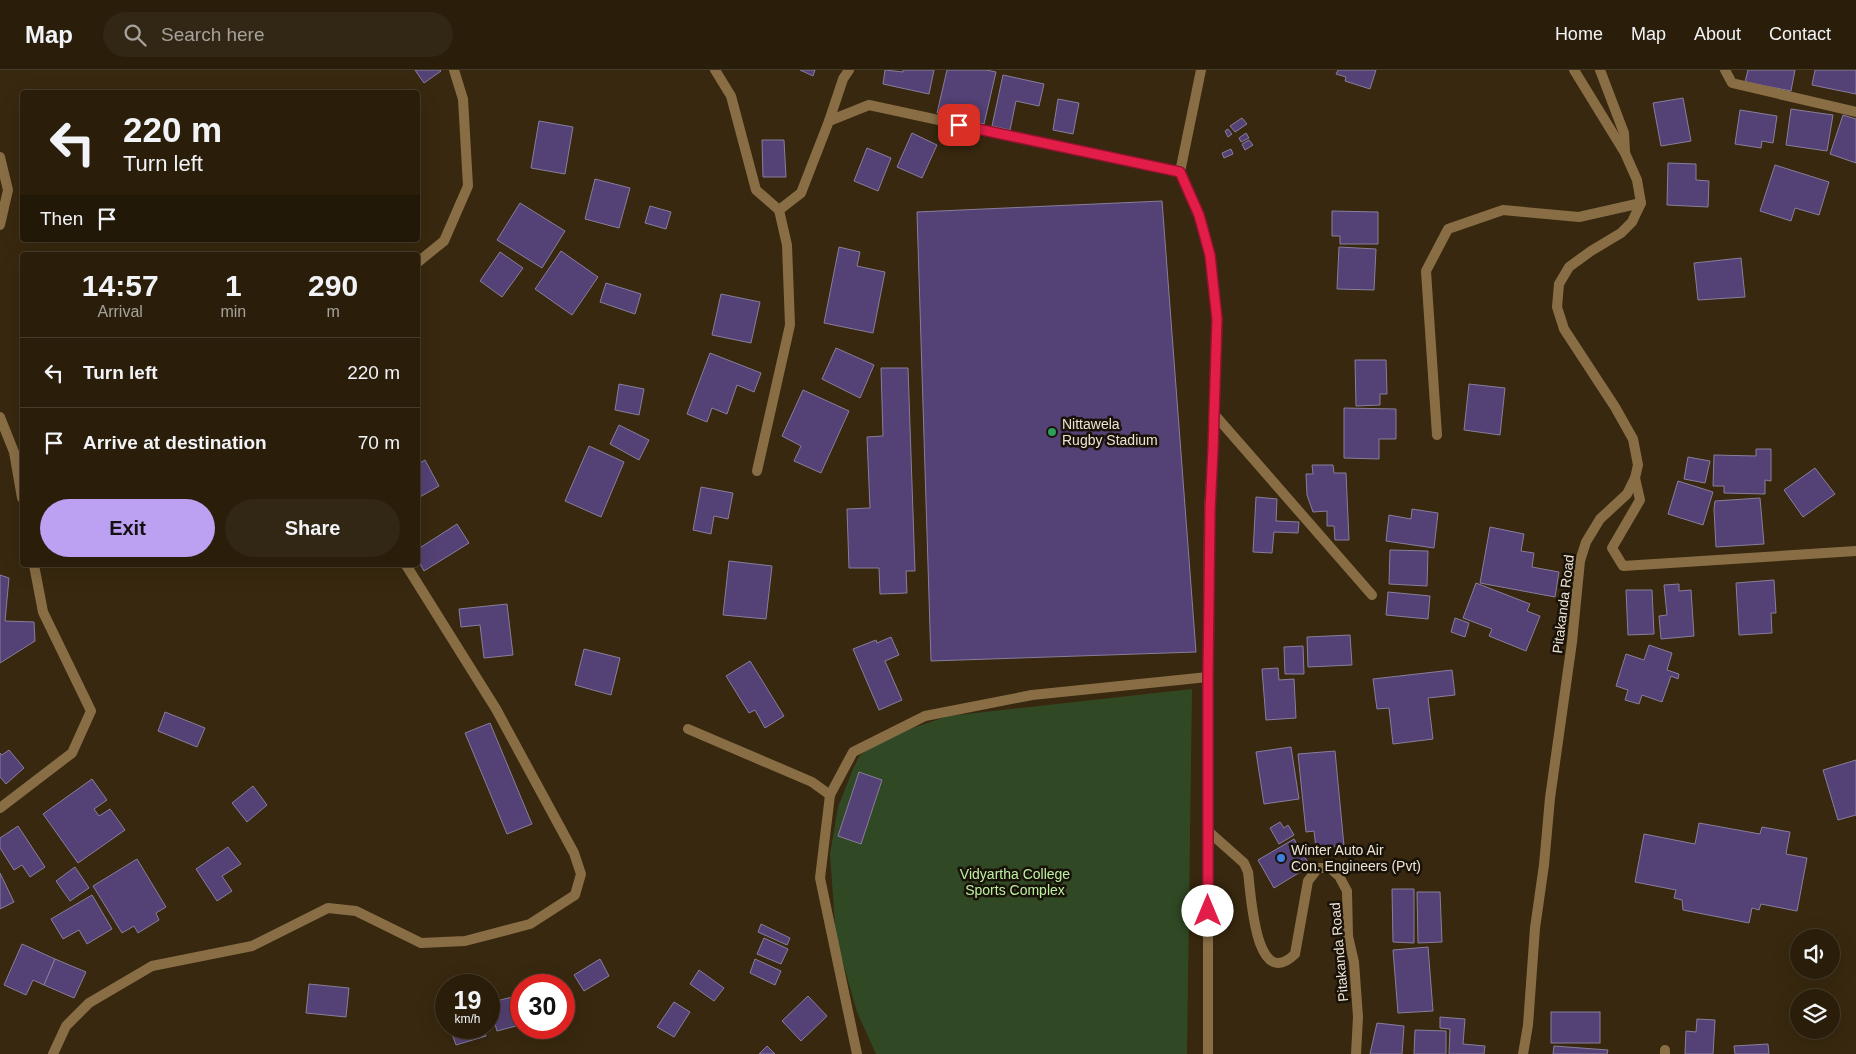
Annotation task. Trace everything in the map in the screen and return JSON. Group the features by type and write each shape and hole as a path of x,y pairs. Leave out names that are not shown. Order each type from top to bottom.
{"street":[{"path":"420,260 444,241 468,186 463,99 454,70"},
{"path":"715,70 731,96 756,190 779,210 787,245 790,325 757,470"},
{"path":"779,210 801,193 843,79 849,70"},
{"path":"1201,70 1180,172 1199,215 1210,255 1217,319 1210,511 1208,1054"},
{"path":"1574,70 1625,153 1637,180 1640,203 1632,222 1621,233 1569,267 1559,284 1557,306 1564,329 1615,406 1633,439 1638,465 1635,478 1640,500 1612,548 1623,566 1856,551"},
{"path":"1600,70 1624,133 1625,153"},
{"path":"1725,70 1732,82 1856,112"},
{"path":"829,121 869,105 1180,172"},
{"path":"0,158 8,190 0,225"},
{"path":"1437,435 1426,271 1448,229 1503,210 1579,217 1640,203"},
{"path":"1214,414 1372,595"},
{"path":"0,416 14,452 20,486"},
{"name":"Pitakanda Road","path":"1523,1054 1528,1025 1535,928 1544,865 1550,798 1572,642 1580,561 1586,542 1600,519 1626,494 1635,478"},
{"path":"0,808 72,753 91,711 43,612 34,567"},
{"path":"53,1054 66,1026 89,1003 152,966 252,946 328,908 356,911 421,943 465,941 530,924 575,895 581,874 574,853 496,709 407,567"},
{"path":"857,1054 820,878 830,796 853,752 925,716 1032,695 1208,677"},
{"path":"688,729 812,782 830,796"},
{"name":"Pitakanda Road","path":"1208,831 1244,863 1248,872 1260,947 1267,959 1272,963 1280,964 1287,962 1295,954 1308,881 1318,868 1330,868 1339,876 1347,890 1348,936 1354,962 1358,1017 1356,1054"},
{"path":"1528,1025 1531,1054"}],"green space":[{"name":"Vidyartha College Sports Complex","path":"1192,689 1187,1054 876,1054 857,1012 836,938 830,854 838,807 860,755 904,731 948,716"}],"building":[{"path":"415,70 440,70 441,71 424,83"},
{"path":"800,70 815,70 813,76"},
{"path":"885,70 903,72 903,70 934,70 929,94 883,84"},
{"path":"947,70 986,70 996,72 984,124 937,113"},
{"path":"1338,70 1376,70 1370,89 1345,81 1346,77 1336,74"},
{"path":"1748,70 1795,70 1791,91 1745,82"},
{"path":"1815,70 1856,70 1856,94 1812,85"},
{"path":"1003,75 1044,84 1039,106 1016,101 1010,130 992,126"},
{"path":"1683,98 1691,141 1661,146 1653,103"},
{"path":"1058,99 1079,103 1073,134 1053,130"},
{"path":"1791,109 1833,115 1827,151 1786,145"},
{"path":"1740,110 1777,116 1773,143 1762,141 1761,148 1735,144"},
{"path":"1843,115 1856,119 1856,163 1830,154"},
{"path":"1242,118 1247,124 1235,132 1230,126"},
{"path":"539,121 573,127 565,174 531,168"},
{"path":"1228,129 1232,134 1228,137 1225,131"},
{"path":"912,133 937,145 922,178 897,167"},
{"path":"1246,133 1249,138 1241,142 1239,138"},
{"path":"762,140 784,140 786,177 763,177"},
{"path":"1249,140 1253,145 1245,150 1242,144"},
{"path":"867,148 891,158 878,191 854,181"},
{"path":"1231,149 1233,154 1224,158 1222,153"},
{"path":"1668,163 1696,164 1696,180 1709,181 1708,207 1667,205"},
{"path":"1775,165 1829,182 1819,215 1795,208 1791,221 1760,211"},
{"path":"595,179 630,188 619,228 585,219"},
{"name":"Nittawela Rugby Stadium","path":"1162,201 1196,652 931,661 917,212"},
{"path":"520,203 565,231 542,268 497,240"},
{"path":"650,206 671,212 666,229 645,223"},
{"path":"1332,211 1378,212 1378,244 1340,244 1340,236 1332,236"},
{"path":"839,247 860,252 857,266 885,272 873,333 824,323"},
{"path":"1339,247 1376,249 1374,290 1337,289"},
{"path":"561,251 598,277 572,315 535,289"},
{"path":"500,252 523,268 502,297 480,281"},
{"path":"1741,258 1745,297 1698,300 1694,263"},
{"path":"606,283 641,294 635,314 600,302"},
{"path":"721,294 760,302 751,343 712,335"},
{"path":"836,348 874,365 860,398 822,379"},
{"path":"710,353 761,373 754,392 737,385 727,414 712,408 707,422 687,414"},
{"path":"1355,360 1386,360 1387,394 1380,394 1380,405 1356,406"},
{"path":"881,368 908,368 915,571 906,571 907,593 880,594 879,568 849,568 847,509 870,508 867,437 883,436"},
{"path":"619,384 644,389 639,415 615,410"},
{"path":"1469,384 1505,388 1500,435 1464,430"},
{"path":"803,390 849,411 821,473 794,461 801,446 782,436"},
{"path":"1344,408 1396,409 1396,439 1379,439 1379,459 1344,458"},
{"path":"619,425 649,440 639,460 610,444"},
{"path":"589,446 624,462 601,517 565,501"},
{"path":"1756,449 1771,449 1771,481 1765,480 1765,494 1724,493 1724,486 1713,486 1714,455 1756,456"},
{"path":"1688,457 1710,461 1705,483 1684,479"},
{"path":"425,460 439,486 420,497 420,463"},
{"path":"1312,465 1333,465 1334,473 1346,473 1349,540 1335,540 1334,526 1327,526 1327,511 1313,512 1307,495 1306,474 1313,474"},
{"path":"1815,468 1835,494 1803,517 1784,490"},
{"path":"1678,481 1713,492 1703,525 1668,514"},
{"path":"701,487 733,493 728,519 714,516 711,534 693,530"},
{"path":"1256,497 1277,499 1276,521 1299,522 1298,533 1274,532 1272,553 1253,552"},
{"path":"1760,498 1764,544 1716,547 1715,501"},
{"path":"1412,509 1438,513 1434,548 1386,541 1389,515 1411,519"},
{"path":"457,524 469,543 424,571 420,564 420,548"},
{"path":"1490,527 1524,534 1521,551 1534,553 1532,567 1559,572 1555,597 1480,583"},
{"path":"1390,550 1428,551 1427,586 1389,584"},
{"path":"729,561 772,566 766,619 723,615"},
{"path":"0,575 9,578 5,621 34,622 35,641 0,663"},
{"path":"1774,580 1776,613 1771,613 1772,633 1739,635 1736,583"},
{"path":"1476,583 1530,604 1527,611 1540,616 1526,651 1489,636 1492,629 1463,618"},
{"path":"1679,584 1679,591 1691,590 1694,636 1661,639 1659,616 1667,615 1664,585"},
{"path":"1626,590 1652,590 1654,634 1628,635"},
{"path":"1388,592 1430,596 1428,619 1386,615"},
{"path":"507,604 513,655 484,658 480,625 461,627 459,609"},
{"path":"1455,618 1469,623 1465,637 1451,632"},
{"path":"1350,635 1352,665 1308,667 1307,637"},
{"path":"891,637 899,655 885,661 902,700 879,710 853,649 876,640 877,643"},
{"path":"1649,645 1672,653 1667,670 1679,674 1678,679 1671,676 1662,702 1642,695 1639,704 1625,700 1628,690 1616,686 1626,654 1644,660"},
{"path":"1303,646 1304,674 1285,674 1284,647"},
{"path":"584,649 620,658 611,695 575,685"},
{"path":"750,661 784,716 765,728 755,710 749,713 726,676"},
{"path":"1278,668 1279,680 1294,679 1296,718 1266,720 1262,669"},
{"path":"1452,670 1455,695 1428,698 1433,739 1393,744 1389,708 1377,709 1373,679"},
{"path":"165,712 205,728 197,747 158,731"},
{"path":"490,723 532,824 507,834 465,733"},
{"path":"1291,747 1299,799 1264,804 1256,752"},
{"path":"9,750 24,768 6,784 0,777 0,753 2,755"},
{"path":"1335,751 1344,846 1316,848 1314,831 1306,832 1298,754"},
{"path":"1856,760 1856,815 1838,820 1823,770"},
{"path":"859,772 882,780 861,844 838,836"},
{"path":"92,779 107,800 94,809 99,816 110,809 125,830 78,863 43,814"},
{"path":"253,786 267,805 247,822 232,803"},
{"path":"1280,822 1284,828 1288,825 1294,835 1279,844 1270,828"},
{"path":"1699,823 1760,834 1762,827 1790,832 1786,854 1807,858 1797,911 1761,904 1759,910 1752,908 1749,923 1683,910 1682,900 1674,898 1676,890 1635,882 1644,834 1695,844"},
{"path":"18,826 45,867 30,877 22,865 14,870 0,848 0,838"},
{"path":"1294,839 1310,866 1274,888 1258,860"},
{"path":"228,847 241,864 222,876 232,891 217,901 196,869"},
{"path":"137,859 166,907 156,913 159,920 138,933 134,926 122,933 93,886"},
{"path":"75,867 89,888 70,901 56,881"},
{"path":"0,873 14,902 0,909"},
{"path":"1392,889 1414,889 1414,943 1393,942"},
{"path":"1417,892 1440,892 1442,942 1418,943"},
{"path":"92,895 112,929 87,944 79,930 63,939 51,919"},
{"path":"761,924 790,938 787,945 758,932"},
{"path":"764,938 788,949 781,964 757,954"},
{"path":"22,944 55,959 44,985 33,980 26,995 4,985"},
{"path":"1428,947 1433,1011 1398,1013 1393,950"},
{"path":"55,959 86,972 74,998 44,985"},
{"path":"600,959 609,976 584,991 575,974"},
{"path":"755,959 781,971 775,985 750,973"},
{"path":"699,970 724,988 714,1001 690,984"},
{"path":"309,984 349,988 346,1017 306,1013"},
{"path":"808,996 827,1016 801,1041 782,1021"},
{"path":"510,998 510,1028 500,1030 500,1000"},
{"path":"674,1002 690,1012 674,1037 657,1027"},
{"path":"1551,1012 1600,1012 1600,1043 1551,1043"},
{"path":"1440,1017 1465,1019 1463,1044 1485,1046 1484,1054 1449,1054 1450,1029 1440,1028"},
{"path":"1697,1019 1715,1020 1713,1054 1685,1054 1686,1031 1696,1032"},
{"path":"1377,1023 1404,1026 1402,1054 1370,1054"},
{"path":"1415,1030 1446,1031 1446,1054 1414,1054"},
{"path":"454,1039 476,1039 456,1045"},
{"path":"1768,1044 1769,1054 1735,1054 1734,1046"},
{"path":"767,1046 775,1054 759,1054"},
{"path":"1554,1046 1608,1050 1607,1054 1553,1054"}],"place":[{"name":"Nittawela Rugby Stadium","path":"1052,432"},
{"name":"Winter Auto Air Con. Engineers (Pvt)","path":"1281,858"}],"route":[{"path":"959,125 1180,172 1199,215 1210,255 1217,319 1210,511 1208,911"}]}
